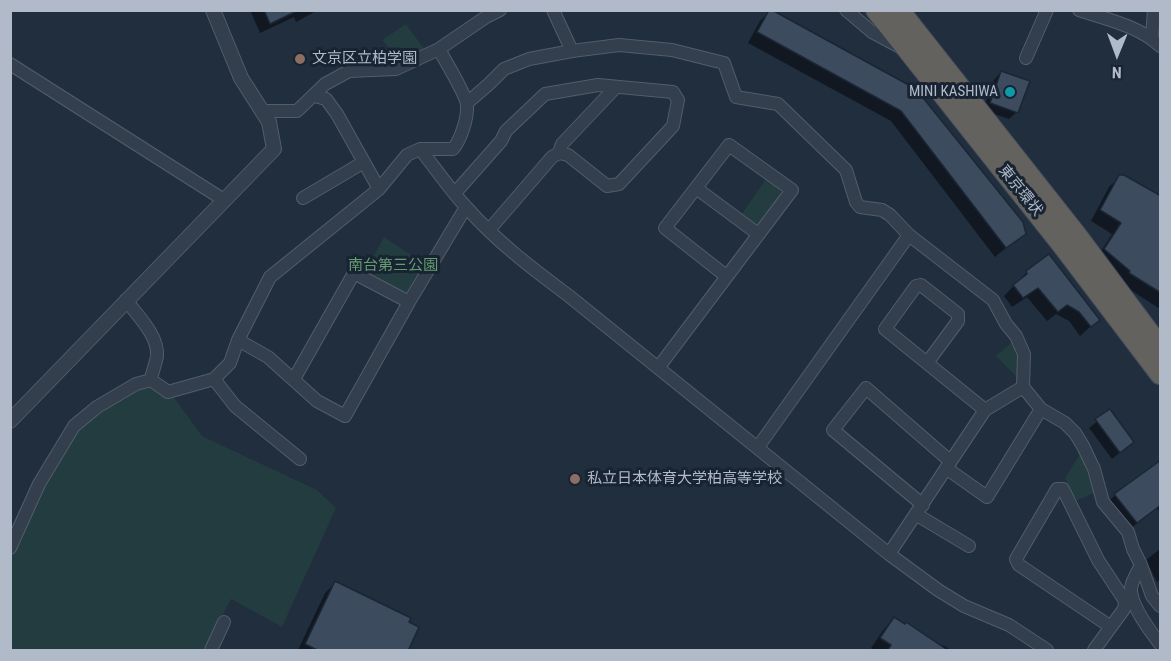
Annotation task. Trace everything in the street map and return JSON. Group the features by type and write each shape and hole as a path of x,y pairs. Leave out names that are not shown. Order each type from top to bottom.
{"highway":[{"name":"東京環状","path":"876,10 1064,246 1161,374"},
{"name":"東京環状","path":"899,10 1078,237 1161,347"}],"street":[{"path":"10,421 274,149 269,122 241,78 213,10"},
{"path":"264,111 297,111 325,84 349,71 396,69 439,49 500,10"},
{"path":"554,10 572,51"},
{"path":"846,10 872,32 908,51"},
{"path":"1026,58 1047,10"},
{"path":"1079,10 1093,13 1156,42 1154,10"},
{"path":"151,380 168,392 214,379 230,363 238,340 270,277 379,189 407,155 420,149 453,149 459,142 467,103 504,69 529,59 619,45 672,50 724,63 736,97 778,104 846,170 856,202 860,207 882,210 890,214 909,235 993,300 1006,324 1016,336 1024,354 1023,387 1041,409 1065,423 1075,433 1094,469 1103,502 1128,532 1152,596 1161,606"},
{"path":"439,49 467,103"},
{"path":"10,64 224,200"},
{"path":"455,193 501,141 506,131 545,94 598,85 673,92 678,100 673,126 619,184 607,186 568,155 559,153"},
{"path":"489,230 552,158 559,153 562,144 616,87"},
{"path":"315,96 326,99 337,114 379,189"},
{"path":"658,368 792,190 729,145 665,228 726,276"},
{"path":"420,149 466,207 530,267 889,554 964,606 1009,625 1047,651"},
{"path":"303,198 364,162"},
{"path":"696,188 758,234"},
{"path":"238,340 268,357 317,401 345,416 408,302 466,207"},
{"path":"758,447 909,235"},
{"path":"294,379 354,273 408,302"},
{"path":"927,363 958,321 958,314 921,285 915,286 885,329 985,410"},
{"path":"126,300 154,340 157,353 151,380"},
{"path":"214,379 235,406 300,459"},
{"path":"10,548 39,484 74,426 97,407 136,384 151,380"},
{"path":"889,554 985,410 1023,387"},
{"path":"969,546 920,510 832,430 866,388 987,497 1041,409"},
{"path":"1094,651 1125,609 1125,601 1098,560 1063,489 1057,489 1016,559 1020,565 1111,627"},
{"path":"1141,565 1132,585 1133,598 1147,628 1161,644"},
{"path":"211,651 225,622"}],"green space":[{"path":"406,24 425,50 401,62 382,40"},
{"path":"766,179 780,189 780,195 759,224 753,224 741,215"},
{"name":"南台第三公園","path":"384,237 423,263 407,292 402,293 365,272"},
{"path":"1013,341 1019,355 1018,378 996,356"},
{"path":"152,386 159,393 173,396 202,436 317,490 336,508 282,627 231,599 205,650 11,650 11,554 42,485 75,429 99,410 140,387"},
{"path":"1080,454 1094,493 1075,501 1065,478"}],"building":[{"path":"264,10 299,10 270,24"},
{"path":"769,10 916,89 1023,222 1026,234 1006,248 901,111 757,32"},
{"name":"MINI KASHIWA","path":"1001,71 1030,81 1018,113 990,103"},
{"path":"1119,175 1124,175 1161,196 1161,293 1129,273 1130,271 1104,249 1121,223 1100,210"},
{"path":"1049,254 1100,320 1091,327 1079,312 1067,305 1058,312 1038,288 1023,298 1013,285 1027,274 1026,271"},
{"path":"1110,409 1134,442 1120,453 1095,419"},
{"path":"1161,460 1161,505 1137,523 1114,494"},
{"path":"335,581 411,618 409,622 419,627 408,651 319,651 305,644"},
{"path":"894,617 905,624 906,622 949,651 887,651 891,645 880,638"}],"place":[{"name":"文京区立柏学園","path":"300,59"},
{"name":"MINI KASHIWA","path":"1010,92"},
{"name":"私立日本体育大学柏高等学校","path":"575,479"}]}
